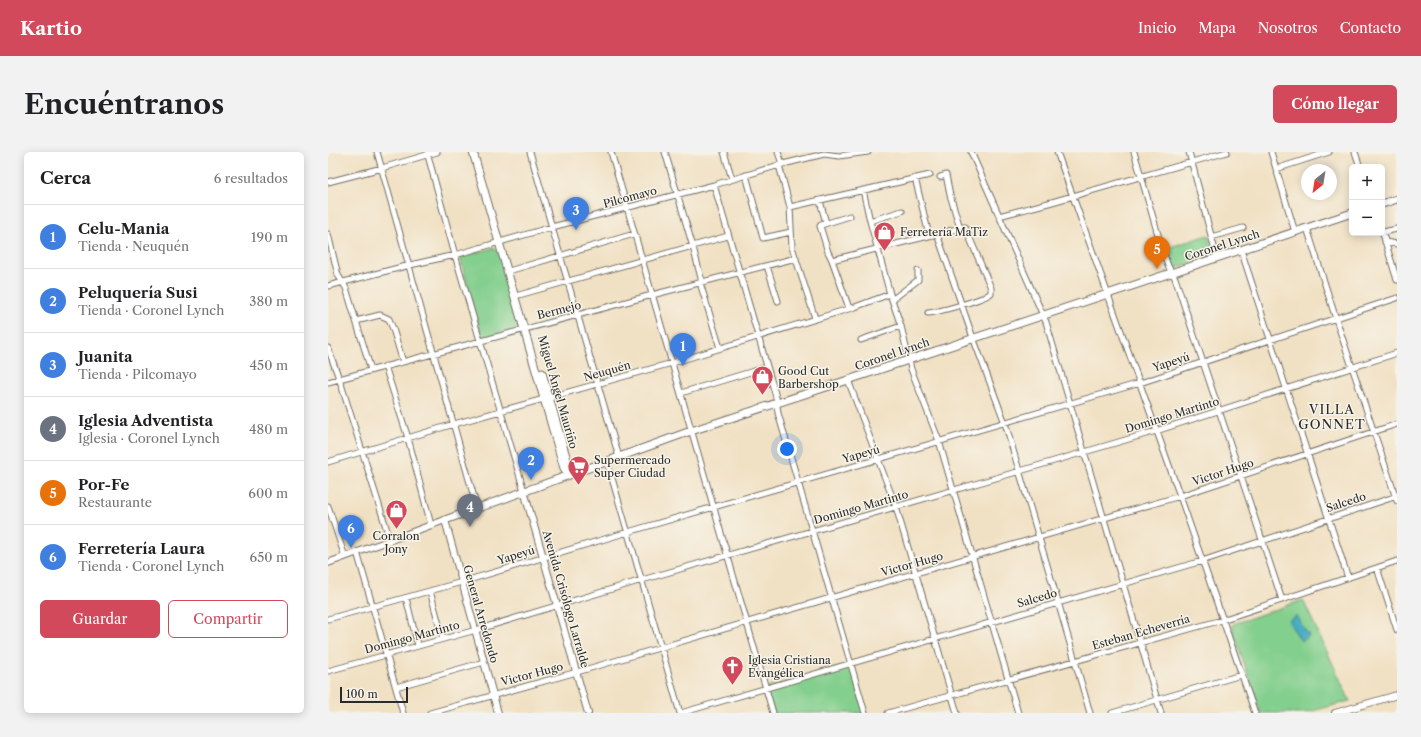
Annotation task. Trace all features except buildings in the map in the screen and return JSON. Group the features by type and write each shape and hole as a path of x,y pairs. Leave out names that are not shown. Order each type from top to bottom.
{"main road":[{"name":"Miguel Ángel Mauriño","path":"473,152 501,242 546,398 569,467 568,475"},
{"name":"Miguel Ángel Mauriño","path":"478,152 501,242 512,270 519,295 526,328"},
{"path":"1385,203 1397,199"},
{"name":"Coronel Lynch","path":"445,520 691,431 1349,214"}],"street":[{"path":"377,152 410,265 477,508"},
{"path":"328,182 382,168 428,153 437,152"},
{"path":"530,152 619,457"},
{"path":"611,152 773,713"},
{"path":"665,152 693,246 701,286 720,348"},
{"path":"724,152 732,179"},
{"path":"778,152 790,207 792,247 815,318"},
{"name":"Pilcomayo","path":"328,286 455,255 552,227 714,185 824,154 830,153 838,156 868,152"},
{"path":"971,152 1043,315 1085,452 1161,713"},
{"path":"1058,152 1255,713"},
{"path":"1134,152 1163,252 1175,278 1282,600"},
{"path":"1188,152 1217,258"},
{"path":"999,216 1227,152"},
{"path":"1271,152 1295,232"},
{"path":"1276,169 1329,152"},
{"path":"1355,152 1359,164"},
{"path":"428,153 455,255 524,491"},
{"path":"746,175 763,238 765,239 791,232"},
{"path":"790,207 930,175"},
{"path":"928,314 987,296 991,293 991,288 962,228 950,195 946,175 940,177"},
{"path":"916,178 929,235"},
{"path":"714,185 767,367 777,403 778,414 865,713"},
{"path":"863,190 877,249 901,326 911,369 939,441 1018,713"},
{"path":"820,201 826,223"},
{"path":"870,221 902,210"},
{"path":"849,308 820,226 850,216"},
{"path":"832,260 962,228"},
{"path":"1211,237 1243,228"},
{"path":"1307,228 1336,319 1397,498"},
{"path":"1385,231 1397,229"},
{"path":"328,234 338,275 346,288 371,370"},
{"path":"512,270 634,234"},
{"path":"937,234 1020,472 1090,713"},
{"path":"519,295 728,236"},
{"path":"1383,236 1397,280"},
{"path":"1385,242 1397,244"},
{"path":"1241,250 1348,578"},
{"name":"Bermejo","path":"328,382 526,328 796,258"},
{"path":"767,266 778,302"},
{"name":"Neuquén","path":"328,462 454,424 720,348 891,296 918,280 918,271"},
{"name":"Yapeyú","path":"328,619 462,582 628,532 1140,383 1397,298"},
{"path":"356,321 380,315 389,319 394,329 403,362"},
{"path":"861,340 901,326"},
{"path":"328,348 390,540"},
{"name":"Domingo Martinto","path":"328,671 476,630 642,580 896,508 952,490 1020,472 1156,431 1397,352"},
{"path":"385,366 408,438 431,525"},
{"path":"681,393 767,367"},
{"path":"848,380 896,508 917,573 935,639 958,713"},
{"name":"Victor Hugo","path":"430,713 1104,519 1180,496 1397,424"},
{"path":"608,461 680,713"},
{"name":"Avenida Crisólogo Larralde","path":"524,491 588,713"},
{"name":"Salcedo","path":"680,713 1202,561 1262,540 1397,498"},
{"path":"328,506 345,557"},
{"name":"Coronel Lynch","path":"328,563 445,520"},
{"name":"General Arredondo","path":"445,520 498,713"},
{"path":"356,552 403,713"},
{"name":"Esteban Echeverría","path":"888,713 1222,620 1397,561"},
{"path":"1377,568 1397,630"},
{"path":"430,591 443,639"},
{"path":"406,598 418,646"},
{"path":"396,687 484,662"},
{"path":"1112,713 1241,675"},
{"path":"1336,713 1397,695"}],"green space":[{"path":"1208,235 1213,254 1174,269 1167,248"},
{"path":"493,248 499,252 520,325 517,329 482,338 460,258"},
{"path":"1303,600 1350,701 1305,713 1261,713 1233,631 1233,624"},
{"path":"851,664 865,713 773,713 766,688"}],"water":[{"path":"1296,616 1309,636 1301,641 1288,621"}],"place":[{"name":"Juanita","path":"576,230"},
{"name":"Ferretería MaTiz","path":"884,252"},
{"name":"Por-Fe","path":"1157,269"},
{"name":"Celu-Mania","path":"683,366"},
{"name":"Good Cut Barbershop","path":"763,396"},
{"name":"Peluquería Susi","path":"531,480"},
{"name":"Supermercado Super Ciudad","path":"578,486"},
{"name":"Iglesia Adventista","path":"470,527"},
{"name":"Corralon Jony","path":"396,530"},
{"name":"Ferretería Laura","path":"351,548"},
{"name":"Iglesia Cristiana Evangélica","path":"733,686"}],"district":[{"name":"VILLA GONNET","path":"1332,416"}]}
